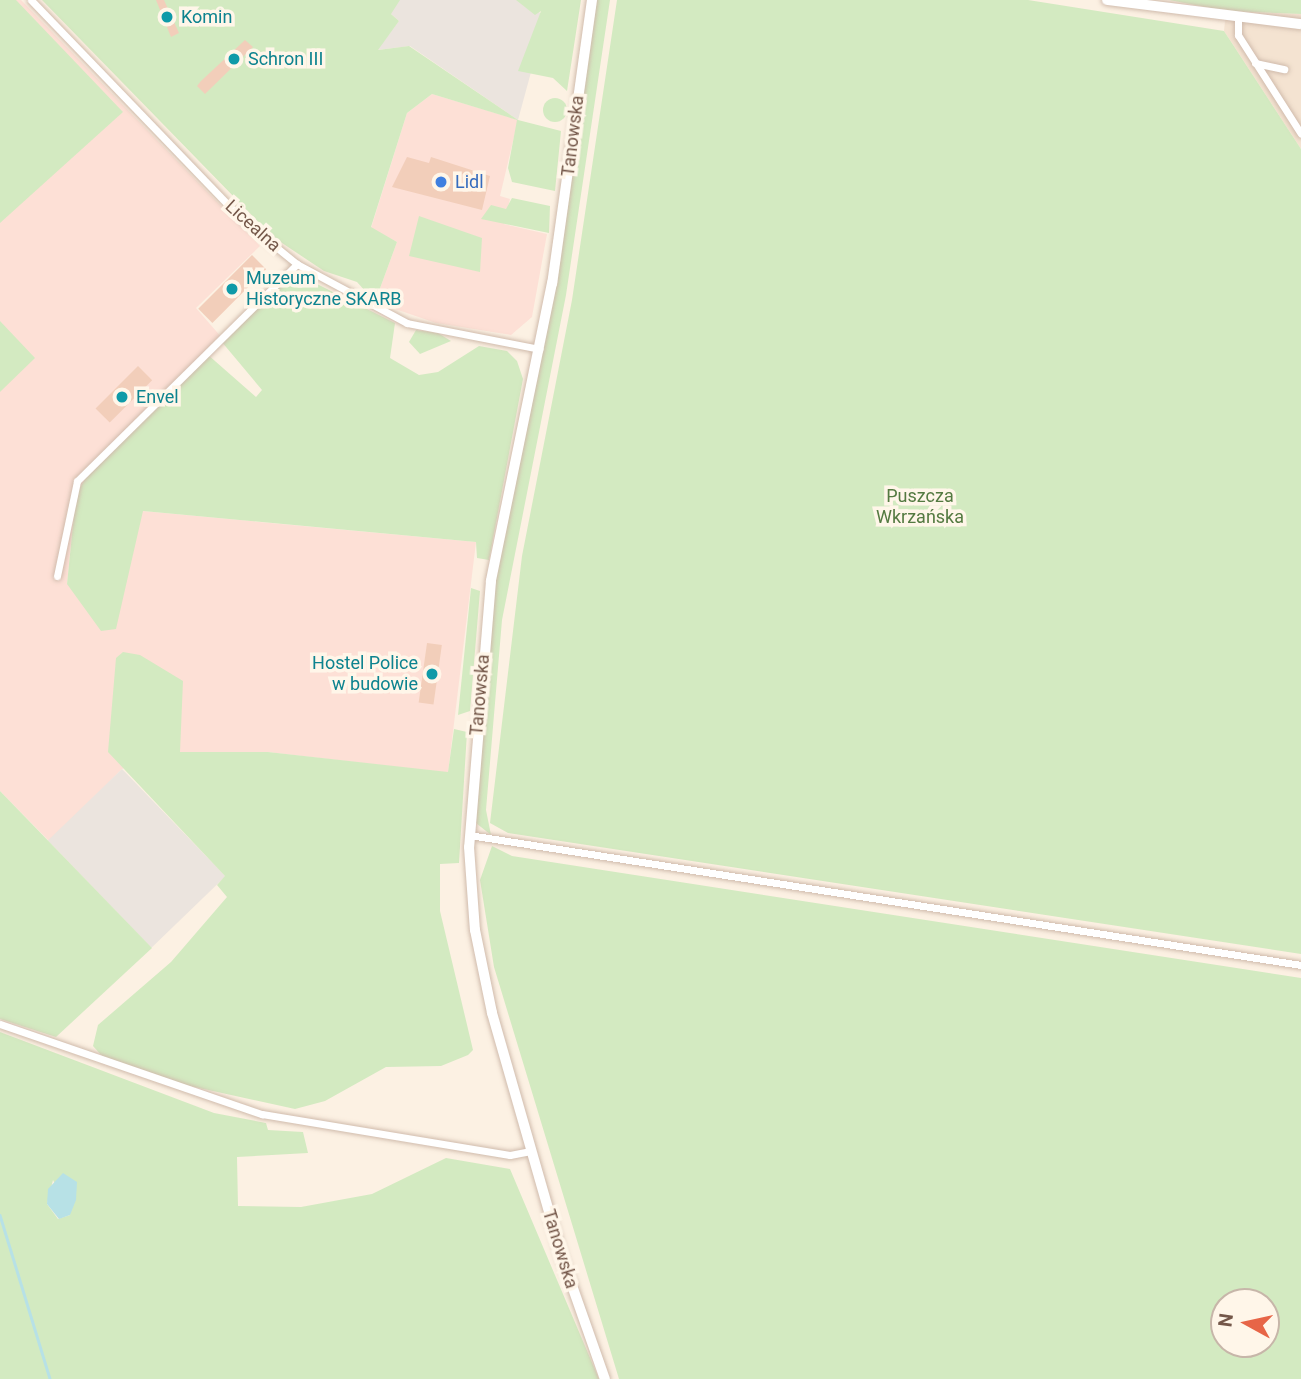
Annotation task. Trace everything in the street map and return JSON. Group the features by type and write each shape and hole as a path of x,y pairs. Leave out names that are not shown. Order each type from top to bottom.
{"main road":[{"name":"Tanowska","path":"592,0 539,349 491,581 469,835 477,948 531,1151 605,1379"},
{"path":"1107,0 1238,20 1301,24"}],"street":[{"name":"Licealna","path":"31,0 244,221 297,264 407,323 539,349"},
{"path":"1238,20 1238,35 1301,134"},
{"path":"1255,63 1284,69"},
{"path":"57,576 76,481 297,264"},
{"path":"469,835 1301,965"},
{"path":"0,1024 262,1114 514,1155 531,1151"}],"shaded area":[{"path":"0,0 21,0 260,246 196,308 223,339 76,495 67,584 127,563 142,511 476,542 448,773 268,752 169,753 122,769 49,841 0,791"},
{"path":"399,0 522,0 546,17 518,120 410,46 377,50 399,21 390,13"},
{"path":"1226,11 1301,14 1301,149 1224,31"},
{"path":"432,94 518,120 500,196 510,199 504,224 547,234 532,317 511,335 436,323 375,302 397,242 371,228 407,113"},
{"path":"122,769 226,876 151,948 48,841"}],"green space":[{"path":"0,0 16,0 123,112 0,223"},
{"path":"42,0 400,0 391,14 399,21 378,50 409,46 518,120 561,131 555,191 512,182 508,168 517,120 432,94 407,113 371,227 397,242 375,302 357,282 324,271 273,237"},
{"path":"516,0 581,0 567,91 553,78 518,71 541,11 535,15"},
{"path":"596,0 610,0 566,295 502,620 486,810 491,835 476,823 496,570 556,284"},
{"name":"Puszcza Wkrzańska","path":"617,0 1028,0 1224,31 1301,149 1301,954 508,833 490,823 522,556 572,300"},
{"path":"1169,0 1301,0 1301,14 1226,11"},
{"path":"555,98 566,105 567,110 560,121 555,122 544,115 543,110 550,99"},
{"path":"512,198 550,206 549,233 481,219 491,205 506,209"},
{"path":"419,216 482,238 480,272 409,256"},
{"path":"301,276 395,323 390,358 419,375 438,372 479,346 507,351 517,361 523,379 489,560 477,558 476,542 143,511 116,629 101,631 67,584 76,495 90,470 207,354 256,397 262,390 221,341 274,287"},
{"path":"0,321 35,358 0,392"},
{"path":"416,330 438,333 451,341 420,354 409,342"},
{"path":"471,588 480,591 470,711 458,715"},
{"path":"123,652 140,655 183,681 180,752 268,752 448,772 454,729 467,732 459,863 440,864 440,911 473,1050 468,1055 441,1066 386,1067 325,1101 295,1109 172,1082 102,1056 93,1046 98,1025 171,962 227,897 217,885 225,876 108,752 116,658"},
{"path":"0,791 152,948 56,1037 0,1019"},
{"path":"492,846 512,856 1301,978 1301,1379 619,1379 494,967 480,880"},
{"path":"0,1032 214,1113 266,1123 268,1130 303,1132 308,1153 237,1157 238,1206 301,1207 372,1194 446,1158 510,1169 599,1379 0,1379","holes":["53,1180 70,1215 58,1219 47,1204"]}],"water":[{"path":"63,1173 77,1182 76,1200 70,1215 59,1219 47,1204 48,1189"}],"building":[{"name":"Komin","path":"156,0 164,0 179,33 171,37"},
{"name":"Schron III","path":"245,40 253,47 205,94 197,86"},
{"name":"Lidl","path":"407,157 429,163 431,157 490,176 482,210 392,187"},
{"name":"Muzeum Historyczne SKARB","path":"252,255 266,269 212,323 198,309"},
{"name":"Envel","path":"138,366 152,380 110,423 96,408"},
{"name":"Hostel Police w budowie","path":"427,643 442,645 434,705 419,702"}],"waterway":[{"path":"0,1215 50,1379"}],"place":[{"name":"Komin","path":"167,17"},
{"name":"Schron III","path":"234,59"},
{"name":"Lidl","path":"441,182"},
{"name":"Muzeum Historyczne SKARB","path":"232,289"},
{"name":"Envel","path":"122,397"},
{"name":"Hostel Police w budowie","path":"432,674"}]}
